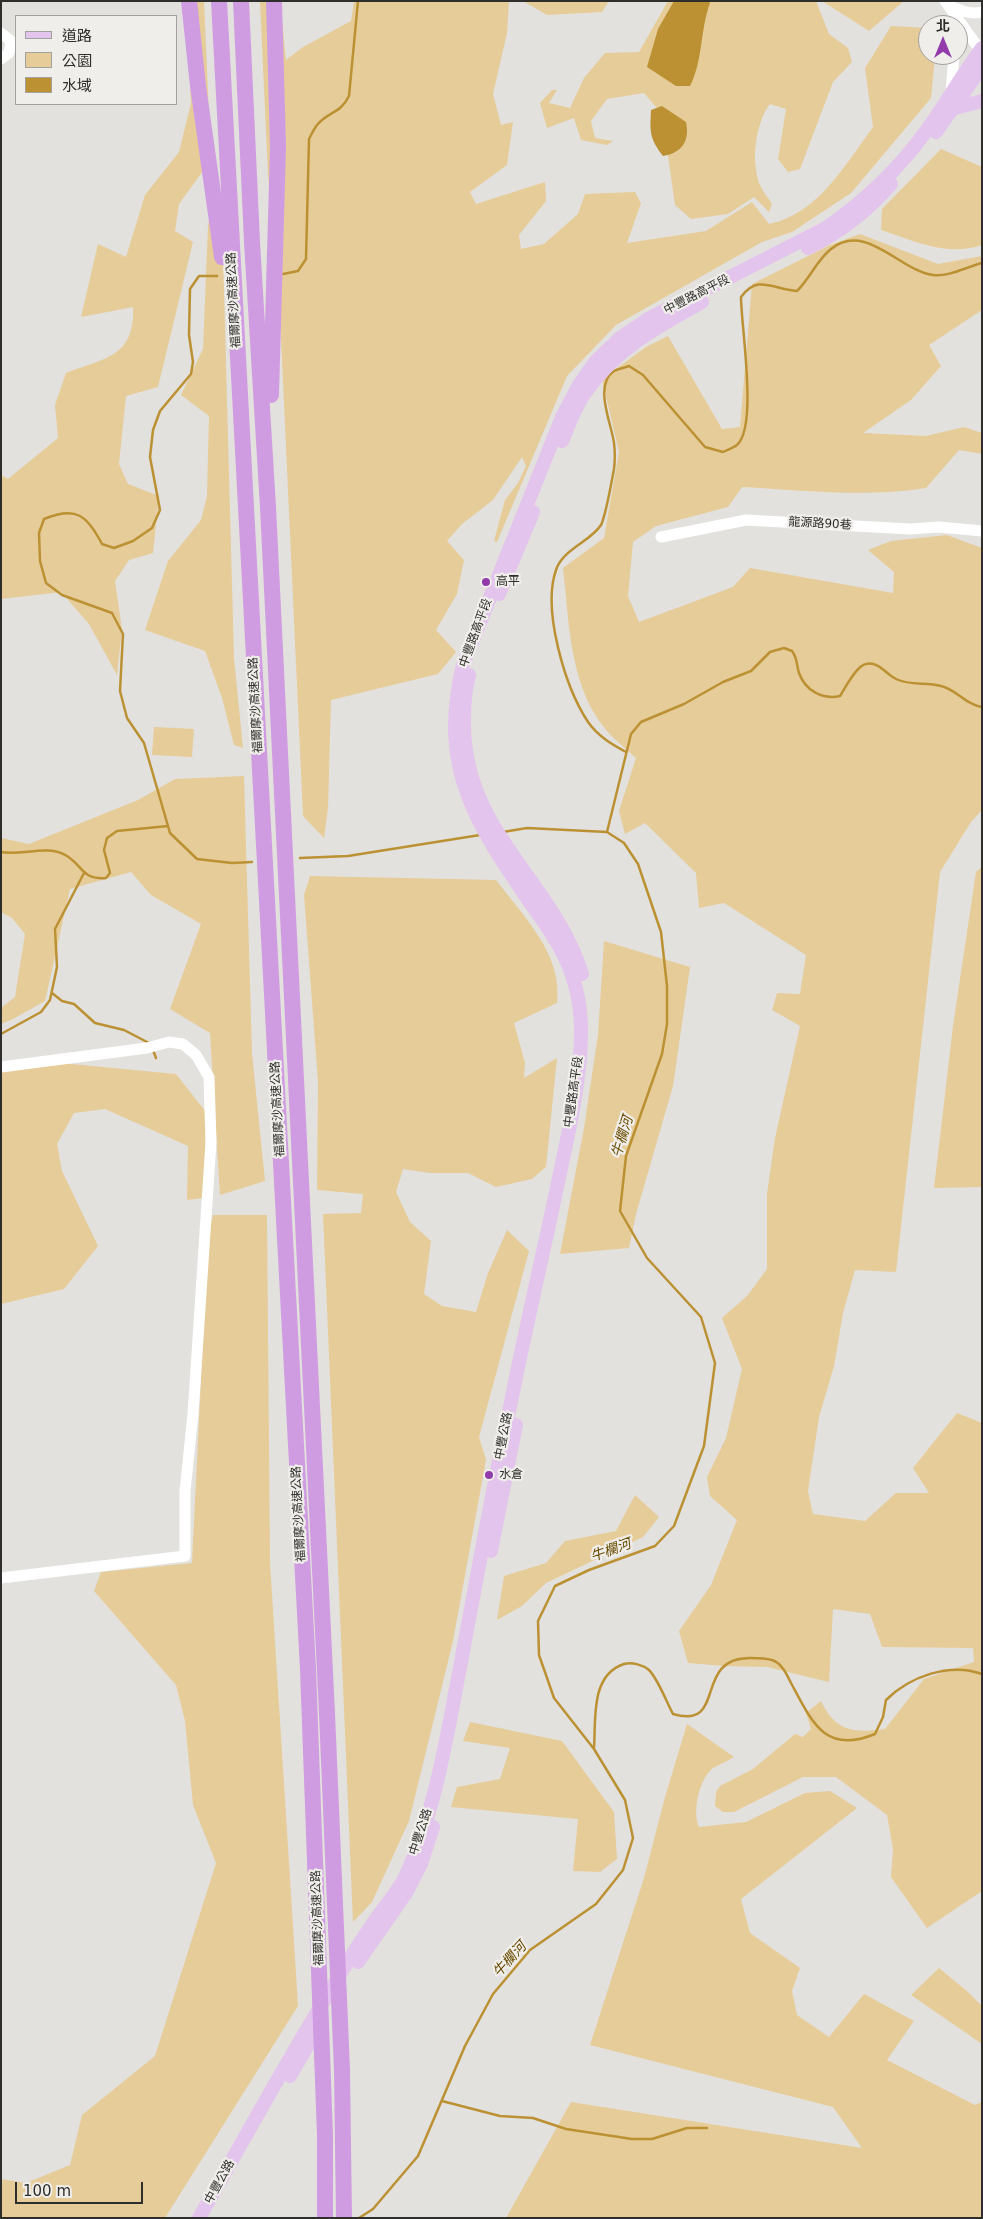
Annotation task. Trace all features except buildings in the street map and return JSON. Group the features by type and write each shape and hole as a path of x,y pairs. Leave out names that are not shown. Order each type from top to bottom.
{"highway":[{"path":"189,1 198,86 237,359"},
{"name":"福爾摩沙高速公路","path":"219,1 292,1347 323,1827 342,2070 344,2218"},
{"name":"福爾摩沙高速公路","path":"241,1 252,242 268,507 323,1827 325,2218"},
{"path":"268,507 278,147 274,1"}],"main road":[{"name":"中豐路高平段","path":"517,1396 542,1274 579,1068 584,1009 573,972 563,951 502,851 475,802 464,738 467,680 486,623 511,569 554,459 584,394 604,368 627,346 699,299 832,236 862,215 931,139 981,50"},
{"name":"中豐路高平段","path":"953,101 982,67"},
{"path":"953,101 982,102"},
{"name":"中豐公路","path":"199,2218 302,2055 405,1878 429,1810 449,1725 517,1396"},
{"name":"中豐公路","path":"210,2218 250,2138"}],"street":[{"path":"946,3 963,12 973,14 982,12"},
{"path":"946,3 981,50"},
{"path":"1,33 11,41 9,53 1,60"},
{"path":"953,101 954,65"},
{"name":"龍源路90巷","path":"661,537 746,520 910,529 939,527 982,532"},
{"path":"1,1067 147,1048 169,1042 183,1044 196,1055 209,1077 211,1142 193,1414 185,1491 185,1556 1,1578"}],"green space":[{"path":"186,1 204,1 211,160 179,204 175,231 193,242 158,387 126,396 119,464 128,484 159,496 153,553 129,560 115,581 122,629 117,675 89,624 61,592 1,599 1,475 8,479 58,438 55,405 66,373 105,359 123,346 129,336 133,307 81,317 98,244 126,257 145,195 179,152 191,103"},
{"path":"260,1 280,1 286,60 303,47 351,21 354,1 509,1 507,33 493,94 501,125 513,122 507,165 470,192 476,204 545,182 546,201 519,235 521,249 544,244 578,214 585,194 635,192 641,203 627,243 706,231 752,202 769,224 786,219 802,210 829,186 873,127 865,68 891,26 918,27 918,65 934,65 931,98 851,193 792,232 762,242 616,325 567,376 497,542 494,541 505,500 518,483 526,466 522,457 493,500 462,524 447,541 464,560 457,594 436,630 456,652 438,674 331,700 328,808 324,838 303,816 278,273 268,175"},
{"path":"523,1 609,1 602,12 547,15"},
{"path":"668,1 816,1 829,34 848,48 852,62 833,82 800,169 788,172 778,159 786,109 770,104 765,112 758,133 755,156 758,178 762,189 772,204 769,212 754,197 728,214 691,219 675,205 662,114 644,93 607,99 591,121 595,138 613,141 607,145 581,140 574,118 547,128 540,103 552,90 557,90 549,103 570,108 584,78 605,53 639,52"},
{"path":"822,1 904,1 869,31"},
{"path":"941,149 982,167 982,245 956,249 943,248 918,243 881,230 882,209"},
{"path":"214,192 223,254 234,658 243,748 234,745 222,698 205,651 145,630 168,561 201,520 207,496 209,416 181,395 203,349 208,226"},
{"path":"860,234 938,264 982,256 982,310 929,345 941,366 911,400 863,433 926,436 964,427 982,433 982,454 959,450 926,488 857,493 742,487 728,507 656,526 633,542 628,596 639,622 733,587 750,568 893,593 894,572 868,550 891,541 947,535 982,548 982,810 971,822 940,872 896,1272 855,1270 843,1313 834,1366 819,1417 808,1491 813,1514 865,1521 896,1493 929,1493 913,1468 957,1413 982,1423 982,1891 927,1928 891,1877 893,1849 887,1815 836,1777 803,1777 734,1812 723,1812 715,1806 716,1792 720,1786 753,1769 795,1734 803,1737 811,1729 806,1713 821,1701 839,1725 864,1731 885,1729 924,1679 974,1662 973,1648 882,1647 870,1614 833,1609 829,1682 767,1667 688,1663 679,1631 711,1585 737,1520 710,1496 707,1477 726,1438 742,1369 722,1318 747,1296 767,1269 767,1194 775,1138 800,1026 772,1010 777,993 800,994 806,955 724,903 699,908 696,873 645,823 625,834 619,811 636,758 614,739 603,726 583,690 572,650 563,568 604,538 619,452 602,379 646,347 668,336 722,429 740,427 752,284 830,245"},
{"path":"154,727 194,729 192,757 152,755"},
{"path":"244,776 252,1053 265,1181 220,1195 210,1033 170,1009 201,924 151,895 131,872 70,889 45,1001 1,1024 1,1008 15,997 25,934 12,918 1,912 1,838 29,844 138,800 175,779"},
{"path":"982,867 982,1187 934,1188 953,1026 976,872"},
{"path":"310,876 496,880 539,937 554,968 557,985 557,1003 514,1023 525,1063 524,1078 557,1058 546,1167 532,1179 496,1187 468,1173 430,1173 403,1169 396,1192 410,1222 431,1241 424,1294 442,1306 476,1312 488,1273 507,1230 529,1251 479,1437 486,1460 453,1641 409,1821 372,1902 353,1922 323,1214 361,1213 363,1194 317,1190 318,1082 304,895"},
{"path":"604,941 690,967 673,1086 636,1214 629,1248 560,1254 584,1128 598,1035"},
{"path":"50,1062 176,1074 206,1112 204,1198 187,1200 188,1146 105,1109 74,1113 57,1144 62,1171 98,1246 64,1289 1,1304 1,1067"},
{"path":"213,1215 267,1215 270,1562 298,2006 165,2218 1,2218 1,2179 26,2183 70,2165 82,2115 155,2056 216,1863 193,1805 185,1721 176,1685 94,1591 101,1572 192,1563 208,1235"},
{"path":"635,1495 659,1517 643,1537 546,1583 522,1606 497,1620 504,1576 546,1563 565,1541 616,1531"},
{"path":"470,1722 562,1741 614,1812 617,1859 600,1872 573,1871 578,1819 451,1807 457,1787 500,1779 510,1748 463,1741"},
{"path":"687,1724 734,1757 713,1768 704,1780 698,1796 696,1813 699,1827 746,1822 805,1793 830,1791 857,1808 741,1899 750,1933 800,1968 792,1991 797,2015 829,2037 864,1994 914,2021 887,2060 975,2105 982,2102 982,2218 506,2218 571,2102 862,2148 833,2107 590,2045 644,1878 665,1797"},
{"path":"939,1968 982,2006 982,2044 911,1995"}],"water":[{"path":"674,1 709,1 710,3 704,24 697,66 690,86 676,86 647,67 658,29"},
{"path":"662,106 686,122 687,129 687,135 680,149 663,156 655,144 650,124 651,110"}],"waterway":[{"path":"283,274 298,271 306,259 309,139 321,120 342,106 349,96 358,1"},
{"path":"626,752 600,736 588,722 579,707 571,689 558,648 552,606 552,587 559,563 564,556 596,531 601,525 606,507 615,456 604,395 608,377 614,371 629,366 643,375 705,447 723,452 737,445 743,435 746,418 747,375 741,297 747,290 760,284 797,291 826,254 844,242 857,241 870,244 921,272 933,275 951,273 982,263"},
{"path":"217,276 199,276 190,289 189,335 193,362 191,374 160,411 153,430 150,457 160,510 152,528 133,541 114,548 102,544 91,526 79,516 64,513 55,515 44,519 39,533 40,561 46,583 62,595 112,613 123,634 120,691 127,718 144,743 170,833 197,859 232,863 252,862"},
{"path":"607,832 631,734 641,722 684,704 723,682 751,671 770,652 784,648 792,651 799,673 805,684 821,695 840,696 859,668 866,664 874,664 901,681 946,688 976,706 982,707"},
{"path":"1,852 52,851 67,856 87,875 106,878 110,873 104,850 107,838 117,831 168,826"},
{"name":"牛欄河","path":"359,2218 373,2209 418,2156 465,2046 493,1994 530,1950 596,1904 623,1870 633,1838 625,1800 594,1749 554,1698 539,1655 538,1621 555,1586 589,1570 655,1546 674,1526 704,1446 715,1363 701,1317 647,1258 620,1211 626,1156 662,1054 667,1024 667,986 661,932 638,864 624,843 607,832 527,828 503,832"},
{"path":"300,858 348,856 480,835"},
{"path":"1,1034 41,1012 50,1000 57,967 55,929 84,873"},
{"path":"52,993 62,1001 74,1004 95,1023 124,1030 149,1043"},
{"path":"153,1050 156,1058"},
{"path":"594,1748 595,1712 600,1688 605,1678 613,1670 624,1664 638,1664 649,1670 659,1685 673,1714 690,1716 700,1712 721,1669 732,1661 750,1658 772,1660 784,1670 806,1710 822,1731 832,1737 844,1740 858,1739 875,1734 883,1717 886,1700 895,1692 918,1679 943,1671 956,1670 982,1674"},
{"path":"442,2101 500,2116 533,2118 566,2129 632,2139 652,2139 687,2128 707,2128"}],"place":[{"name":"高平","path":"486,582"},
{"name":"水倉","path":"489,1475"}]}
